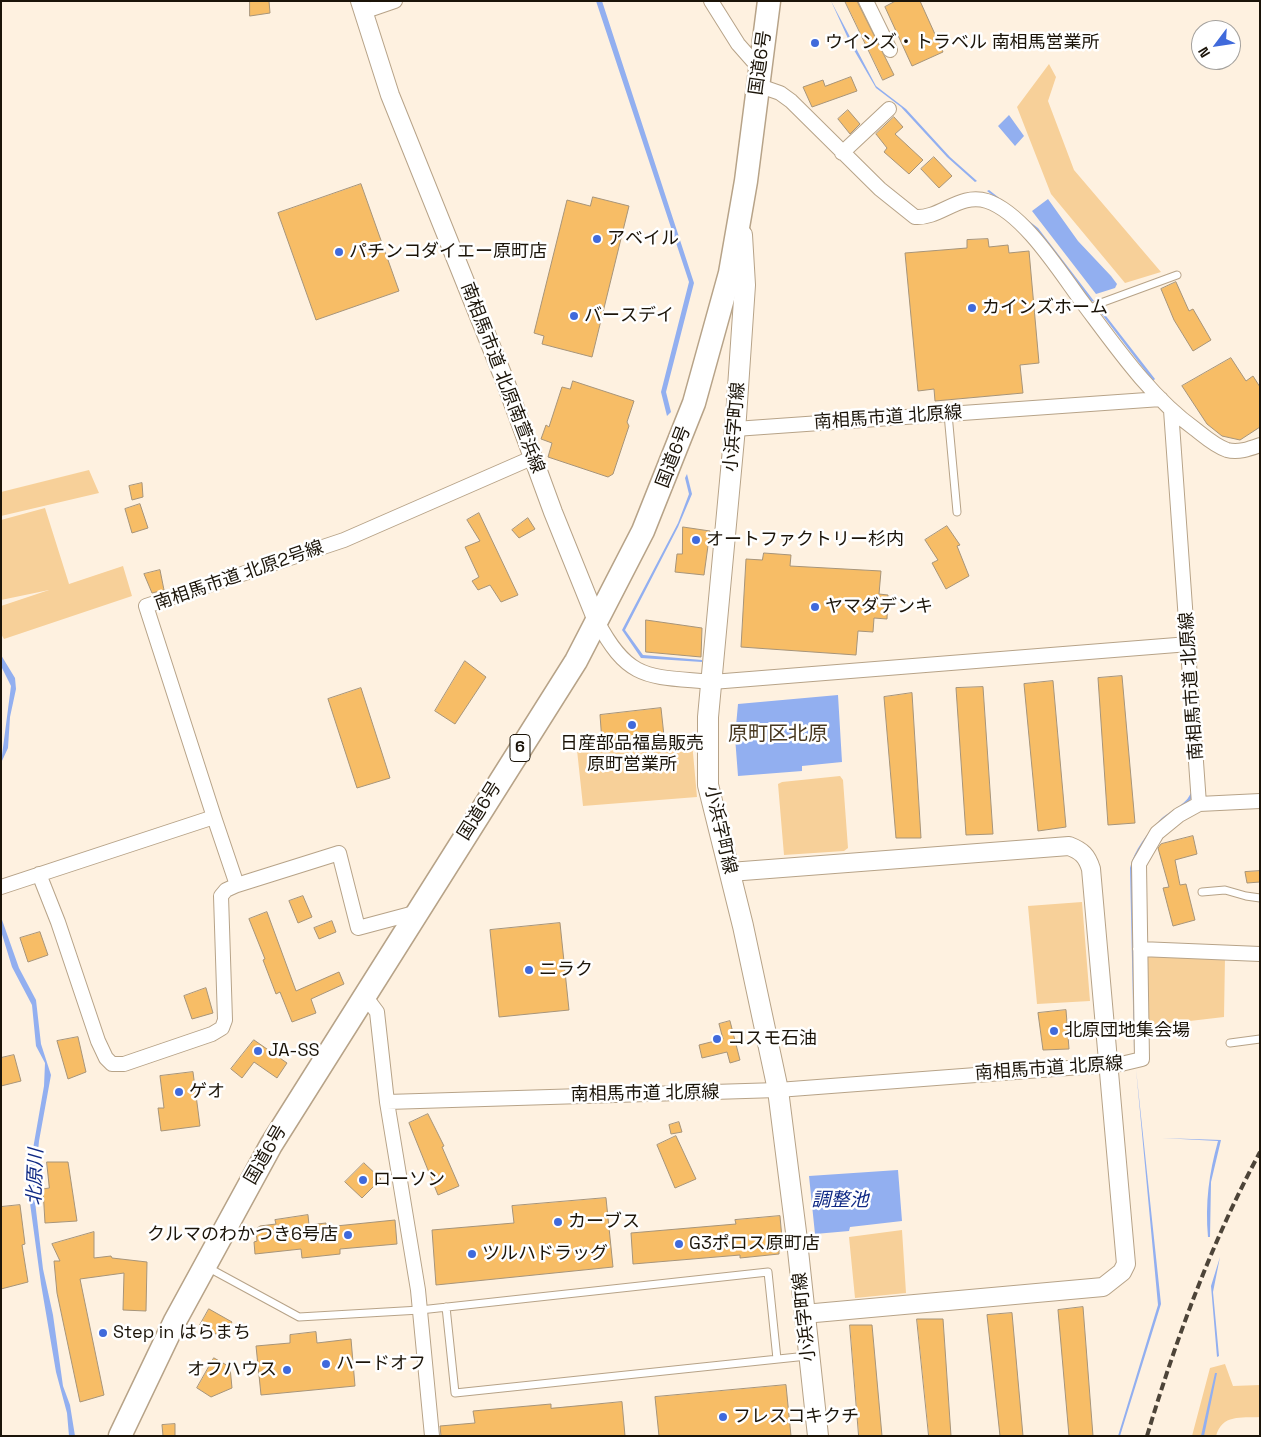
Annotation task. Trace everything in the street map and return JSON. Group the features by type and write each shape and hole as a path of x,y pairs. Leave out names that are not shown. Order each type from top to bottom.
{"highway":[{"name":"国道6号","path":"120,1436 204,1266 271,1145 576,661 644,532 694,403 720,316 741,218 769,1"}],"main road":[{"name":"小浜字町線","path":"741,218 745,285 735,429 712,682 707,754 708,785 756,981 778,1090 818,1436"}],"street":[{"path":"362,6 395,1"},
{"path":"711,1 758,77 791,101 892,200 915,217 926,216 970,200 990,202 1016,220 1034,237 1089,310 1171,410 1205,437 1226,450 1242,451 1260,445"},
{"path":"866,1 890,50"},
{"name":"南相馬市道 北原南萱浜線","path":"362,6 402,127 534,457 553,512 597,621 606,639 632,669 651,677 712,682 1189,644"},
{"path":"842,153 889,109"},
{"name":"南相馬市道 北原線","path":"735,429 1161,399"},
{"name":"南相馬市道 北原線","path":"387,1102 778,1090 1142,1060 1138,864 1157,834 1179,815 1199,804 1171,410"},
{"name":"南相馬市道 北原2号線","path":"214,817 146,606 344,540 534,457"},
{"path":"1199,804 1260,801"},
{"path":"3,887 214,817 237,886"},
{"path":"730,872 1069,846 1080,850 1088,858 1091,869 1110,1064 1126,1264 1122,1272 1103,1287 804,1314"},
{"path":"39,874 58,922 98,1041 106,1058 112,1064 124,1064 212,1034 222,1028 225,1020 221,896 226,890 339,853 358,928 418,912"},
{"path":"1140,950 1260,954"},
{"path":"365,996 376,1012 387,1102 420,1310 432,1436"}],"lane":[{"path":"1089,310 1098,304 1177,275"},
{"path":"948,414 957,512"},
{"path":"1202,892 1225,890 1260,898"},
{"path":"1230,1044 1260,1039"},
{"path":"204,1266 298,1317 420,1310 768,1272 777,1359"},
{"path":"446,1307 455,1394 810,1356"}],"shaded area":[{"path":"1049,64 1056,77 1048,101 1074,170 1161,272 1125,283 1051,194 1017,107"},
{"path":"89,470 99,493 1,516 1,492"},
{"path":"45,508 69,584 123,566 132,596 4,639 1,634 1,606 49,590 1,600 1,520"},
{"path":"692,742 697,797 583,806 577,750"},
{"path":"840,776 843,780 848,848 844,851 784,855 778,784"},
{"path":"1082,902 1090,1001 1037,1004 1028,906"},
{"path":"1148,957 1225,957 1224,1017 1147,1026"},
{"path":"902,1230 906,1293 855,1298 849,1237"},
{"path":"1225,1364 1233,1386 1260,1385 1260,1417 1239,1418 1228,1421 1219,1429 1216,1436 1192,1436 1210,1368"}],"water":[{"path":"596,1 602,1 694,283 666,392 671,412 667,416 661,392 689,282"},
{"path":"831,1 876,86 906,109 950,157 977,181 975,182 947,157 901,107 876,88 851,45"},
{"path":"1009,115 1024,136 1015,146 998,126"},
{"path":"989,190 1038,228 1094,301 1091,302 1032,225 987,191"},
{"path":"1048,199 1078,241 1111,276 1117,284 1115,288 1096,294 1032,211"},
{"path":"1099,307 1155,379 1153,381 1097,308"},
{"path":"687,474 692,494 678,527 625,630 643,655 702,660 702,662 641,658 622,630 678,523 689,494 685,478"},
{"path":"1,655 15,678 16,689 10,717 8,748 1,763 11,686 1,666"},
{"path":"838,695 842,762 802,766 802,771 738,776 735,737 738,704"},
{"path":"1192,788 1193,797 1152,833 1133,862 1134,1052 1130,868 1138,849 1154,826 1188,799"},
{"path":"1,917 19,968 36,1000 41,1044 51,1075 39,1141 34,1193 43,1269 53,1315 63,1386 70,1405 75,1436 69,1436 67,1413 56,1372 29,1196 30,1166 44,1086 45,1063 36,1046 32,1005 12,967 1,931"},
{"path":"1136,1069 1161,1304 1120,1436 1118,1436 1158,1305"},
{"path":"1162,1138 1221,1140 1211,1182 1210,1237 1208,1237 1207,1200 1218,1141"},
{"name":"調整池","path":"898,1170 902,1221 850,1227 849,1231 815,1234 809,1176"},
{"path":"1220,1257 1213,1292 1219,1356 1217,1357 1211,1286"},
{"path":"1215,1373 1217,1373 1204,1436 1201,1436"}],"building":[{"path":"250,1 269,1 270,13 250,16"},
{"path":"845,1 857,1 894,75 883,80"},
{"path":"896,1 920,1 943,52 912,66 885,7"},
{"path":"851,77 857,91 812,107 803,87 823,80 825,86"},
{"path":"848,110 860,124 850,134 838,119"},
{"path":"894,117 903,127 895,134 923,160 909,174 884,152 887,148 876,134"},
{"path":"934,157 952,176 939,188 921,169"},
{"name":"パチンコダイエー原町店","path":"361,184 399,291 316,320 278,213"},
{"path":"593,197 629,206 592,357 542,344 544,336 534,333 567,200 590,206"},
{"name":"カインズホーム","path":"988,239 989,247 1008,245 1009,253 1029,251 1039,363 1020,365 1023,393 935,401 934,389 918,391 905,253 967,248 967,240"},
{"path":"1176,282 1189,311 1193,309 1211,340 1193,351 1174,320 1161,289"},
{"path":"1231,358 1246,381 1253,376 1260,387 1260,427 1240,440 1222,436 1207,424 1182,386"},
{"path":"573,381 634,401 627,422 629,426 613,474 608,477 548,457 552,443 541,439 546,425 549,427 562,387 570,389"},
{"path":"142,483 143,497 132,500 129,486"},
{"path":"140,504 148,528 132,533 125,509"},
{"path":"479,513 518,595 501,602 490,585 478,590 472,581 479,577 465,547 480,541 467,520"},
{"path":"528,518 535,529 519,538 512,530"},
{"path":"947,526 960,545 957,546 969,576 946,589 932,563 938,560 925,540"},
{"path":"683,527 710,531 704,575 675,572 677,554 682,554"},
{"name":"ヤマダデンキ","path":"764,553 791,555 790,566 881,571 879,594 888,595 887,619 874,618 873,632 858,631 856,655 741,647 746,559 762,560"},
{"path":"160,570 164,590 152,593 144,574"},
{"path":"646,620 702,628 701,657 646,652"},
{"path":"465,661 486,677 455,724 435,711"},
{"path":"1122,676 1135,823 1108,825 1098,678"},
{"path":"1053,681 1066,827 1038,831 1024,684"},
{"path":"983,687 993,834 966,835 956,688"},
{"path":"361,688 390,778 357,788 328,699"},
{"path":"912,693 921,838 896,838 884,697"},
{"name":"日産部品福島販売 原町営業所","path":"661,708 664,736 602,742 600,715"},
{"path":"1193,836 1197,854 1175,860 1180,885 1186,884 1195,920 1173,926 1163,888 1169,887 1158,848 1161,844"},
{"path":"1260,871 1260,882 1247,883 1245,872"},
{"path":"303,896 312,917 298,923 289,901"},
{"path":"267,912 296,991 339,972 344,984 311,999 316,1013 292,1022 280,992 276,994 263,960 265,959 249,919"},
{"path":"332,921 336,932 319,939 314,928"},
{"name":"ニラク","path":"560,923 569,1010 499,1017 490,930"},
{"path":"40,932 48,955 28,962 20,938"},
{"path":"206,988 213,1013 192,1019 184,996"},
{"name":"北原団地集会場","path":"1066,1010 1069,1049 1043,1050 1038,1013"},
{"path":"730,1021 740,1060 730,1063 727,1052 702,1058 699,1045 723,1039 719,1024"},
{"path":"78,1037 86,1072 68,1079 57,1041"},
{"name":"JA-SS","path":"254,1040 287,1063 277,1078 254,1062 242,1078 231,1069"},
{"path":"14,1055 21,1081 1,1086 1,1058"},
{"name":"ゲオ","path":"193,1072 200,1126 161,1131 158,1108 164,1108 160,1076"},
{"path":"428,1114 444,1146 442,1147 459,1186 438,1195 409,1123"},
{"path":"679,1122 682,1132 671,1134 669,1125"},
{"path":"676,1136 696,1179 675,1188 657,1145"},
{"path":"47,1162 68,1162 77,1221 45,1223 43,1189 49,1188"},
{"name":"ローソン","path":"364,1163 381,1179 362,1198 345,1182"},
{"path":"606,1198 613,1267 436,1285 432,1230 514,1223 512,1206"},
{"path":"20,1205 25,1244 22,1245 28,1282 1,1289 1,1207"},
{"name":"クルマのわかつき6号店","path":"308,1215 309,1225 326,1223 326,1227 395,1220 397,1244 340,1249 340,1254 302,1258 301,1249 255,1254 256,1229 260,1226 276,1224 275,1220"},
{"path":"780,1216 783,1250 779,1250 779,1254 740,1258 740,1255 633,1264 631,1233 736,1224 735,1220"},
{"path":"94,1232 94,1258 111,1256 112,1258 147,1262 146,1311 123,1310 124,1273 80,1279 104,1395 80,1402 57,1293 54,1261 60,1261 52,1244"},
{"path":"1083,1307 1093,1436 1069,1436 1058,1310"},
{"path":"209,1309 232,1322 223,1338 200,1325"},
{"path":"1012,1313 1023,1436 1000,1436 987,1315"},
{"path":"917,1319 943,1319 951,1436 929,1436"},
{"path":"850,1325 872,1325 882,1436 859,1436"},
{"path":"316,1332 317,1343 351,1339 355,1386 261,1395 256,1346 290,1343 290,1335"},
{"path":"214,1358 230,1367 232,1388 211,1397 197,1388"},
{"name":"フレスコキクチ","path":"786,1385 791,1436 659,1436 655,1397"},
{"path":"622,1402 625,1436 441,1436 440,1426 475,1423 473,1411 551,1404 551,1408"},
{"path":"175,1424 175,1436 163,1436 162,1425"}],"railway":[{"path":"1147,1436 1170,1363 1196,1291 1226,1220 1260,1152"}],"place":[{"name":"ウインズ・トラベル 南相馬営業所","path":"815,43"},
{"name":"アベイル","path":"597,239"},
{"name":"パチンコダイエー原町店","path":"339,252"},
{"name":"カインズホーム","path":"972,308"},
{"name":"バースデイ","path":"574,316"},
{"name":"オートファクトリー杉内","path":"696,540"},
{"name":"ヤマダデンキ","path":"815,607"},
{"name":"日産部品福島販売 原町営業所","path":"632,725"},
{"name":"ニラク","path":"529,970"},
{"name":"北原団地集会場","path":"1054,1031"},
{"name":"コスモ石油","path":"717,1039"},
{"name":"JA-SS","path":"258,1051"},
{"name":"ゲオ","path":"179,1092"},
{"name":"ローソン","path":"363,1180"},
{"name":"カーブス","path":"558,1222"},
{"name":"クルマのわかつき6号店","path":"348,1235"},
{"name":"G3ポロス原町店","path":"679,1244"},
{"name":"ツルハドラッグ","path":"472,1254"},
{"name":"Step in はらまち","path":"103,1333"},
{"name":"ハードオフ","path":"326,1364"},
{"name":"オフハウス","path":"287,1370"},
{"name":"フレスコキクチ","path":"723,1417"}],"district":[{"name":"原町区北原","path":"778,735"}],"water label":[{"name":"北原川","path":"36,1177"}]}
